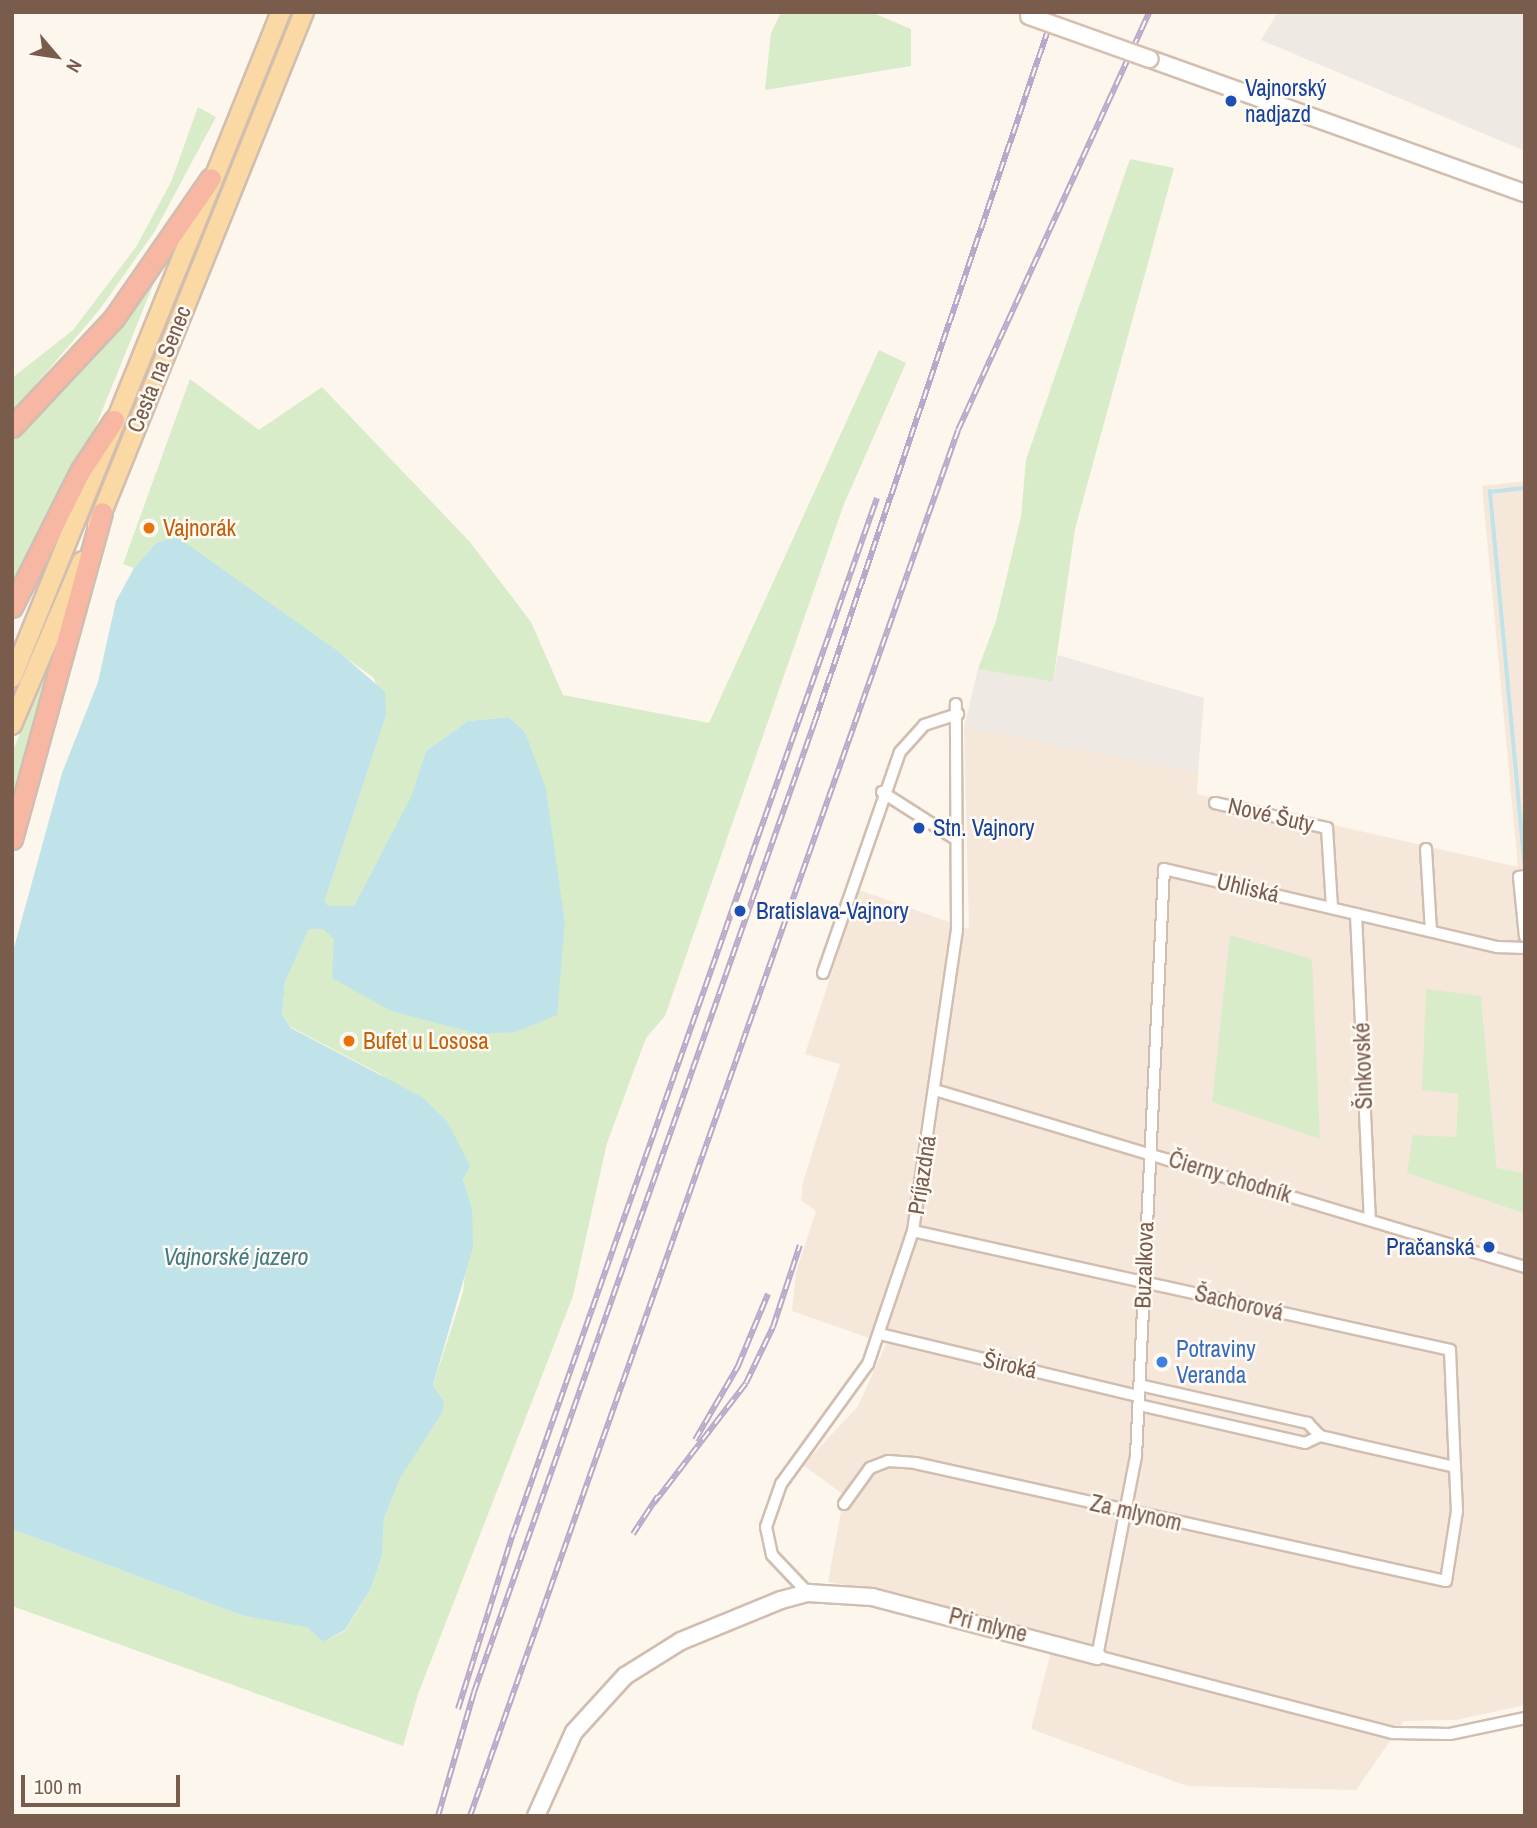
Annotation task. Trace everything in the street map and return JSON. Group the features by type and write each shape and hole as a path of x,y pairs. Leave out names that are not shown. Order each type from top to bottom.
{"highway":[{"path":"12,427 114,318 211,178"},
{"path":"12,607 81,470 114,420"},
{"path":"12,839 102,512"}],"main road":[{"name":"Cesta na Senec","path":"12,678 211,178 281,12"},
{"name":"Cesta na Senec","path":"12,725 102,512 304,12"}],"street":[{"path":"1024,14 1525,192"},
{"name":"Príjazdná","path":"808,1593 772,1555 767,1542 769,1512 781,1485 853,1392 880,1334 913,1231 957,930 954,838 957,709 912,735 883,792"},
{"path":"823,973 883,792 954,838"},
{"name":"Nové Šuty","path":"1216,803 1327,828 1332,907"},
{"path":"1426,849 1431,931"},
{"name":"Uhliská","path":"1164,869 1431,931 1525,948"},
{"name":"Buzalkova","path":"1097,1656 1127,1510 1139,1395 1147,1153 1164,869"},
{"path":"1525,876 1519,877 1525,937"},
{"name":"Šinkovské","path":"1356,914 1370,1219"},
{"name":"Čierny chodník","path":"935,1090 1525,1267"},
{"name":"Šachorová","path":"913,1231 1450,1350 1455,1467"},
{"name":"Široká","path":"880,1334 1139,1395 1306,1443 1320,1436"},
{"name":"Široká","path":"1139,1395 1307,1423 1320,1436 1455,1467"},
{"name":"Za mlynom","path":"844,1504 870,1468 888,1461 1127,1510 1446,1581 1457,1511 1455,1467"},
{"name":"Pri mlyne","path":"536,1816 574,1732 625,1676 681,1640 808,1593 872,1597 1393,1733 1450,1734 1525,1718"}],"shaded area":[{"path":"1278,12 1525,12 1525,151 1261,40"},
{"path":"1525,481 1525,1173 1497,1168 1481,996 1422,1089 1458,1094 1456,1137 1407,1173 1525,1214 1525,1705 1456,1720 1404,1721 1356,1790 1187,1786 1031,1729 1051,1651 907,1596 828,1582 844,1495 803,1465 858,1406 886,1344 792,1311 796,1272 816,1211 801,1200 803,1182 840,1064 805,1054 859,890 969,929 964,727 1198,773 1197,794 1518,867 1482,486"},
{"path":"1058,655 1204,698 1198,773 964,727 978,669 1053,682"}],"green space":[{"path":"781,12 871,12 911,29 911,66 765,90 771,33"},
{"path":"198,107 216,117 155,231 100,309 12,413 12,378 73,330 136,247 171,182"},
{"path":"1130,159 1174,168 1075,529 1053,682 978,669 996,621 1021,517 1026,460"},
{"path":"156,278 93,433 12,591 12,439 75,377"},
{"path":"879,350 906,363 844,504 665,1016 646,1038 607,1143 573,1296 418,1694 403,1746 12,1606 12,1529 244,1616 307,1626 323,1642 345,1631 371,1588 382,1556 384,1519 400,1477 444,1401 433,1385 463,1292 472,1208 463,1179 382,1075 291,1027 282,1014 285,982 309,929 323,929 452,1027 478,1034 565,923 548,811 525,732 509,717 468,721 426,751 412,797 354,906 328,906 325,900 386,716 374,678 177,538 156,543 134,568 123,564 190,379 259,430 322,387 470,542 531,622 563,695 709,723"},
{"path":"60,632 12,815 12,753"},
{"path":"1230,935 1312,959 1320,1139 1212,1102"},
{"path":"1426,989 1481,996 1497,1168 1525,1173 1525,1214 1407,1173 1413,1135 1456,1137 1458,1094 1422,1090"}],"water":[{"name":"Vajnorské jazero","path":"177,537 339,652 385,692 386,716 325,900 328,906 354,906 411,797 426,751 468,721 509,717 525,732 546,789 565,923 557,1015 516,1032 478,1034 391,1011 332,978 334,939 323,929 309,929 285,982 282,1014 291,1028 422,1097 447,1121 470,1166 463,1179 472,1208 473,1247 433,1385 444,1401 442,1413 400,1478 384,1519 382,1556 371,1588 345,1630 323,1642 307,1627 244,1616 12,1529 12,955 62,773 98,682 116,601 134,568 156,543"}],"waterway":[{"path":"1525,488 1490,492 1525,870"}],"railway":[{"path":"438,1816 474,1692 815,721 1054,12"},
{"path":"470,1816 958,430 1149,12"},
{"path":"458,1709 513,1534 877,498"},
{"path":"654,1503 746,1383 773,1327 800,1245"},
{"path":"695,1440 738,1366 768,1294"},
{"path":"633,1534 658,1496"}],"place":[{"name":"Vajnorský nadjazd","path":"1231,101"},
{"name":"Vajnorák","path":"149,528"},
{"name":"Stn. Vajnory","path":"919,828"},
{"name":"Bratislava-Vajnory","path":"740,911"},
{"name":"Bufet u Lososa","path":"349,1041"},
{"name":"Pračanská","path":"1489,1247"},
{"name":"Potraviny Veranda","path":"1162,1362"}]}
